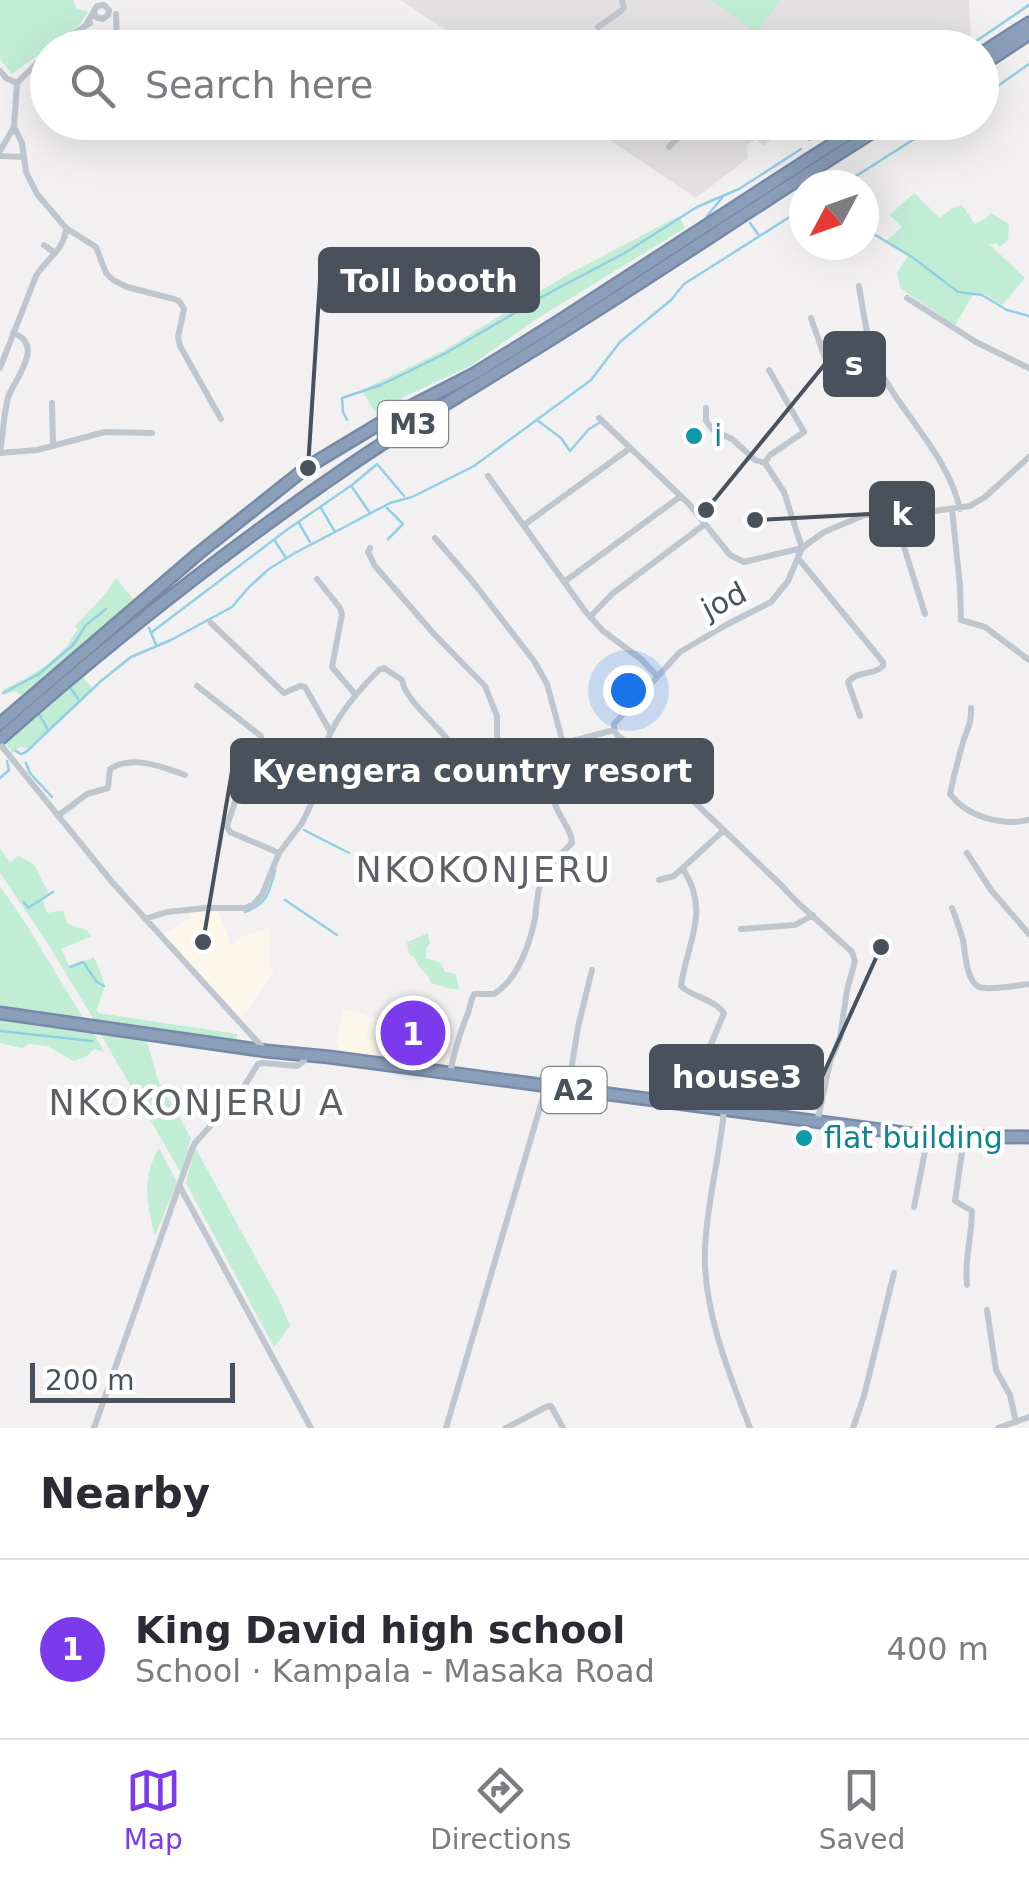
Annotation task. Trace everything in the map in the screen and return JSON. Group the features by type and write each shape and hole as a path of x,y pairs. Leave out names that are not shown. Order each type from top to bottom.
{"highway":[{"path":"999,42 1029,23"},
{"path":"999,54 1029,34"},
{"name":"M3","path":"0,724 352,464 585,318 844,140"},
{"name":"M3","path":"0,742 29,706 199,552 306,468 394,415 474,374 855,140"},
{"name":"A2","path":"0,1013 928,1136 1029,1136"}],"street":[{"path":"598,27 624,8 622,0"},
{"path":"77,30 105,2 108,15 87,23"},
{"path":"94,12 101,20"},
{"path":"116,14 116,30"},
{"path":"0,70 17,83"},
{"path":"24,156 0,154 14,127 17,83 30,70"},
{"path":"14,127 22,143 29,181 66,228 96,247 106,273 126,287 174,298 182,304 180,346 221,419"},
{"path":"669,147 676,140"},
{"path":"0,368 40,270 64,241 66,228"},
{"path":"44,245 55,253"},
{"path":"859,286 875,361 951,479 961,620 984,627 1029,660"},
{"path":"908,298 976,342 1029,368"},
{"path":"811,318 825,358 869,343"},
{"path":"13,333 24,340 26,364 8,397 0,452 23,452 105,432 152,433"},
{"path":"765,463 770,455 804,432 769,370"},
{"path":"52,403 53,446"},
{"path":"706,408 706,421 712,430 765,463 788,500 802,548"},
{"path":"600,418 681,496 740,562 802,548 816,536 865,515 956,509 985,497 1029,457"},
{"path":"524,526 630,449"},
{"path":"488,476 590,616 657,676"},
{"path":"564,582 681,496"},
{"path":"895,512 925,614"},
{"path":"590,616 612,594 705,524"},
{"path":"436,538 534,661 547,684 564,743 568,776 555,804 572,838 542,882 530,937 510,980 494,994 474,994 447,1074"},
{"path":"370,548 369,556 375,566 485,686 497,716 496,736 502,758"},
{"name":"jod","path":"614,730 614,724 690,645 771,602 788,581 802,548"},
{"path":"798,558 883,662 877,672 854,676 848,682 860,716"},
{"path":"318,580 342,614 332,667 355,694"},
{"path":"211,623 284,693 300,686 306,688 330,732"},
{"path":"318,790 318,774 330,732 355,694 384,668 400,678 410,698 457,747 466,767"},
{"path":"196,686 262,736 226,826 230,832 278,853"},
{"path":"971,708 971,726 958,760 952,799 980,817 1011,822 1029,820"},
{"path":"145,919 167,912 253,905 264,891 278,853 302,822 318,790 347,766 420,772 466,767 614,730 852,952 854,961 840,1038 830,1062 817,1122"},
{"path":"0,742 98,866 266,1051"},
{"path":"59,815 87,794 108,788 110,769 114,766 134,761 185,775"},
{"path":"660,880 683,869 724,830"},
{"path":"967,853 991,890 1029,934"},
{"path":"683,869 694,887 698,909 681,986 724,1013 690,1106"},
{"path":"952,908 967,965 979,987 1029,984"},
{"path":"741,929 794,925 812,915"},
{"path":"447,1074 456,1026 462,1022 469,994 499,988 510,976 520,954"},
{"path":"568,1090 592,970"},
{"path":"94,1428 195,1143 240,1093 258,1064 297,1066 307,1055"},
{"path":"446,1428 546,1087"},
{"path":"724,1110 705,1250 706,1284 718,1335 750,1428"},
{"path":"914,1207 928,1136"},
{"path":"955,1138 962,1152 956,1201 972,1211 965,1266 967,1285"},
{"path":"180,1187 310,1428"},
{"path":"853,1428 894,1273"},
{"path":"987,1310 996,1370 1010,1396 1016,1422"},
{"path":"506,1428 551,1406 564,1428"},
{"path":"998,1428 1029,1416"}],"shaded area":[{"path":"400,0 969,0 971,30 446,30"},
{"path":"609,140 755,140 746,146 748,158 696,198"},
{"path":"190,912 219,912 231,946 243,936 270,928 273,974 241,1019 163,934 190,919"},
{"path":"344,1009 380,1020 376,1057 340,1052 336,1042"}],"green space":[{"path":"0,0 73,0 76,8 88,12 72,30 30,30 30,61 12,74 0,59"},
{"path":"711,0 781,0 758,30 752,30"},
{"path":"914,193 940,218 962,205 975,224 991,213 1009,224 1008,240 1000,247 995,242 988,243 1025,278 1002,305 985,294 974,293 955,325 900,288 897,272 908,256 885,242 902,227 890,215"},
{"path":"679,216 685,228 535,320 472,365 374,411 362,390 443,351 565,276"},
{"path":"116,578 135,601 21,695 15,691 4,695 4,689 36,672 66,647 78,630 75,626"},
{"path":"83,677 93,689 28,748 19,747 13,753 5,743"},
{"path":"0,849 10,862 18,856 34,864 49,894 42,898 47,913 63,910 68,924 87,930 92,936 61,949 70,967 94,957 104,983 96,1010 99,1013 237,1034 236,1042 96,1023 0,873"},
{"path":"0,886 28,927 85,1021 0,1010"},
{"path":"428,933 426,958 441,963 445,972 456,974 459,989 431,983 409,954 407,942"},
{"path":"0,1019 94,1033 104,1052 94,1049 74,1061 47,1046 29,1044 22,1048 0,1043"},
{"path":"101,1035 147,1042 158,1080 191,1138 181,1173"},
{"path":"195,1147 290,1326 274,1347 186,1183"},
{"path":"159,1148 177,1182 155,1236 148,1181"}],"waterway":[{"path":"992,30 1029,5"},
{"path":"999,85 1029,64"},
{"path":"866,170 913,140"},
{"path":"347,420 342,398 381,385 446,353 623,254 697,207 739,189 801,149"},
{"path":"707,216 722,198"},
{"path":"16,751 26,752 131,657 232,607 269,569 293,554 390,503 412,497 474,466 591,380 620,342 671,300 684,284 789,218"},
{"path":"750,223 758,234"},
{"path":"879,237 958,292 982,295 1007,310 1029,316"},
{"path":"537,420 561,438 570,451 599,423"},
{"path":"152,632 377,464 404,496"},
{"path":"352,487 370,513"},
{"path":"321,508 335,532"},
{"path":"387,508 403,524 388,539"},
{"path":"299,523 310,542"},
{"path":"275,541 286,558"},
{"path":"3,693 39,674 106,609"},
{"path":"149,628 156,645"},
{"path":"71,689 79,700"},
{"path":"39,714 48,730"},
{"path":"0,778 9,770 7,761"},
{"path":"26,763 52,797"},
{"path":"304,830 349,853"},
{"path":"245,912 266,896 275,871"},
{"path":"24,902 28,908 53,892"},
{"path":"285,900 337,935"},
{"path":"70,967 83,962 104,986"},
{"path":"0,1031 92,1041"}],"place":[{"name":"i","path":"694,436"},
{"name":"Toll booth","path":"308,468"},
{"name":"s","path":"706,510"},
{"name":"k","path":"755,520"},
{"name":"Kyengera country resort","path":"203,942"},
{"name":"house3","path":"881,947"},
{"name":"King David high school","path":"413,1033"},
{"name":"flat building","path":"804,1138"}],"district":[{"name":"NKOKONJERU","path":"484,870"},
{"name":"NKOKONJERU A","path":"197,1103"}]}
